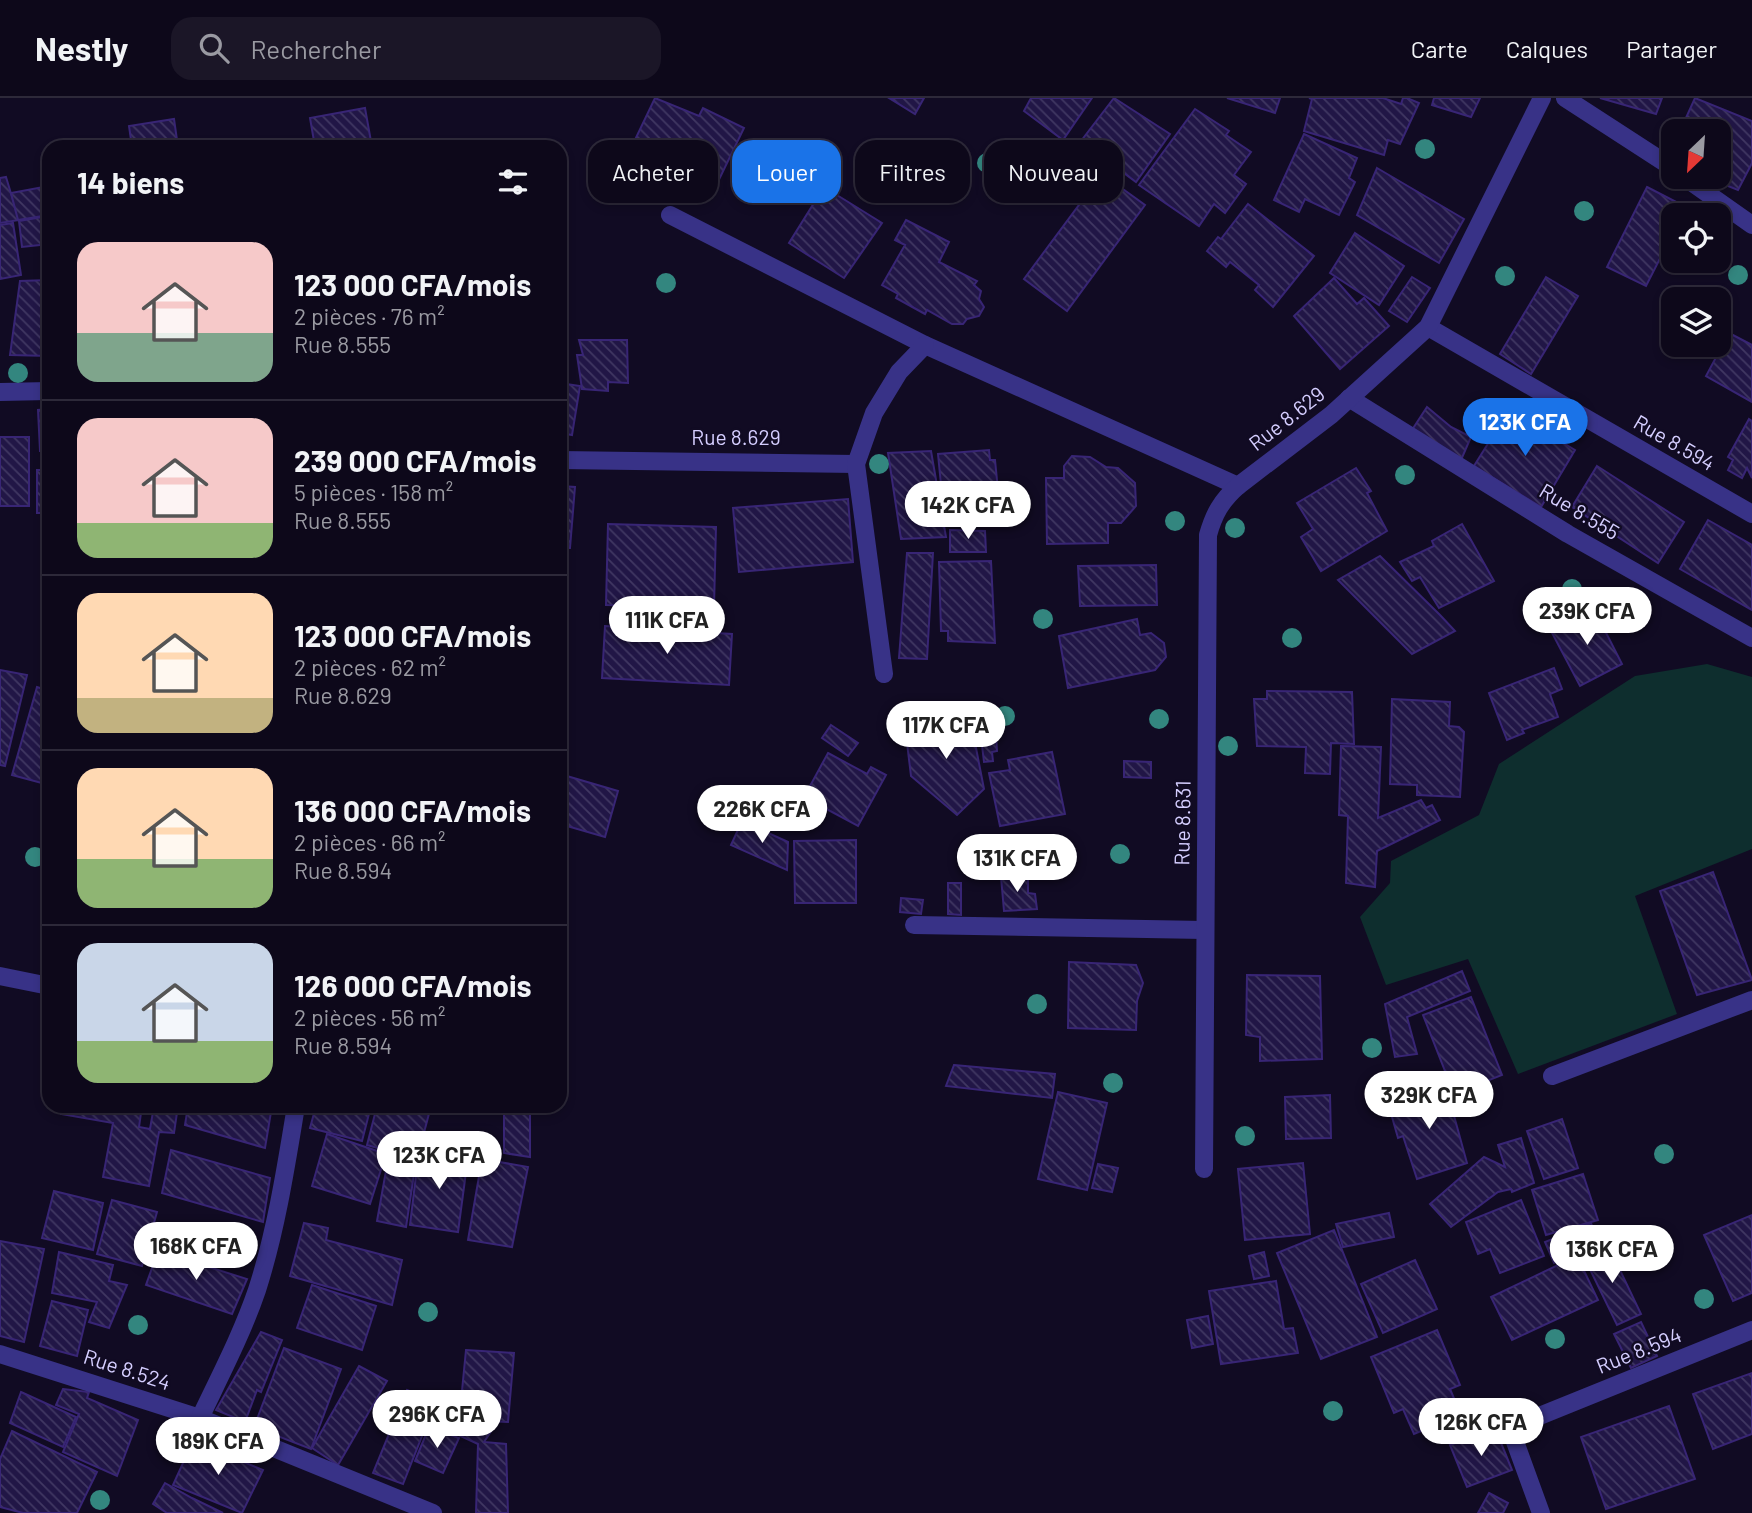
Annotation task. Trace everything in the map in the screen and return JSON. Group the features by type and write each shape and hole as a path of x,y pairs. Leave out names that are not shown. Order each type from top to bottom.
{"street":[{"name":"Rue 8.629","path":"1238,486 1349,398 1428,327 1542,98"},
{"path":"1565,98 1661,161"},
{"path":"1701,189 1752,225"},
{"path":"670,215 925,345 1238,486"},
{"name":"Rue 8.594","path":"1428,327 1752,514"},
{"path":"884,674 856,464 874,413 899,372 925,345"},
{"path":"0,391 42,391"},
{"name":"Rue 8.555","path":"1349,398 1568,534 1752,638"},
{"name":"Rue 8.629","path":"567,460 856,464"},
{"name":"Rue 8.631","path":"1204,1170 1208,535 1214,514 1223,499 1238,486"},
{"path":"914,925 1204,930"},
{"path":"0,976 42,985"},
{"path":"1552,1076 1752,1000"},
{"path":"200,1418 243,1328 257,1288 274,1224 295,1113"},
{"name":"Rue 8.594","path":"1541,1513 1510,1428 1752,1330"},
{"name":"Rue 8.524","path":"0,1354 200,1418 433,1513"}],"green space":[{"path":"1707,664 1752,677 1752,849 1635,896 1677,1014 1518,1074 1468,959 1386,985 1360,917 1390,883 1391,861 1479,815 1499,764 1635,676"}],"building":[{"path":"655,98 699,116 703,108 744,128 738,140 732,140 732,153 718,182 718,140 635,140"},
{"path":"889,98 924,98 915,114"},
{"path":"1031,98 1092,98 1063,140 1024,111"},
{"path":"1114,98 1170,134 1136,182 1123,172 1123,140 1082,140"},
{"path":"1227,98 1280,98 1275,113"},
{"path":"1309,98 1383,98 1401,104 1403,98 1407,98 1419,103 1400,144 1388,140 1384,155 1304,131 1312,99"},
{"path":"1434,98 1480,98 1471,117 1432,105"},
{"path":"1600,98 1662,98 1656,114"},
{"path":"1695,98 1752,121 1752,163 1738,190 1731,187 1731,119 1685,119"},
{"path":"365,108 371,140 314,140 310,118"},
{"path":"1195,109 1229,131 1226,135 1251,152 1234,175 1246,184 1225,213 1214,204 1199,226 1139,185"},
{"path":"174,119 177,140 131,140 129,126"},
{"path":"1304,134 1357,158 1349,178 1355,182 1339,215 1305,199 1299,212 1274,200"},
{"path":"1377,168 1464,219 1439,263 1357,215"},
{"path":"6,177 19,220 0,223 0,178"},
{"path":"42,187 42,216 18,220 11,193"},
{"path":"1647,187 1678,203 1661,203 1661,257 1646,286 1607,267"},
{"path":"1123,189 1145,205 1067,311 1024,279 1080,203 1123,203"},
{"path":"841,198 882,223 844,278 789,243 814,203 841,203"},
{"path":"1248,204 1314,256 1273,307 1255,290 1259,285 1230,262 1226,267 1207,251 1218,237 1221,239"},
{"path":"42,217 42,245 22,247 19,221"},
{"path":"906,220 949,242 939,262 977,281 974,285 981,291 979,299 984,307 979,316 967,319 963,324 952,324 927,310 925,314 896,298 898,294 882,285 905,245 895,240"},
{"path":"13,223 21,275 0,279 0,225"},
{"path":"1355,233 1404,266 1379,305 1330,273"},
{"path":"1412,277 1430,288 1407,322 1389,311"},
{"path":"1546,277 1578,296 1531,374 1500,354"},
{"path":"1334,278 1357,304 1364,298 1389,326 1340,369 1294,316"},
{"path":"42,280 42,356 10,355 20,281"},
{"path":"1731,334 1752,345 1752,402 1706,376 1716,357 1731,357"},
{"path":"579,340 627,340 628,383 608,382 608,391 582,389 577,355 583,355"},
{"path":"567,384 580,386 572,435 567,434"},
{"path":"1427,407 1451,427 1471,437 1461,460 1412,430"},
{"path":"38,410 42,410 42,451 40,451"},
{"path":"1509,410 1575,450 1541,507 1474,466"},
{"path":"1749,419 1752,421 1752,478 1747,468 1742,478 1728,470 1733,460 1728,457"},
{"path":"0,437 29,437 29,506 0,506"},
{"path":"989,450 990,460 995,460 999,500 994,500 995,523 945,526 938,454"},
{"path":"931,451 946,537 901,539 888,453"},
{"path":"1072,456 1090,457 1106,467 1118,468 1135,483 1136,506 1121,523 1108,523 1108,543 1047,544 1046,478 1064,478 1064,466"},
{"path":"1597,466 1684,522 1658,563 1572,507"},
{"path":"1356,468 1371,491 1367,493 1387,531 1321,571 1301,537 1313,529 1297,503"},
{"path":"37,470 42,470 42,513 37,513"},
{"path":"567,486 575,487 570,548 567,548"},
{"path":"848,499 853,562 739,572 733,508"},
{"path":"1708,520 1752,545 1752,610 1680,569"},
{"path":"608,524 716,527 714,607 606,605"},
{"path":"1462,524 1494,581 1439,608 1420,577 1412,581 1400,562 1434,546 1432,541"},
{"path":"950,530 985,531 986,552 950,552"},
{"path":"907,553 933,553 927,659 899,658"},
{"path":"1380,556 1455,631 1412,654 1338,580"},
{"path":"991,561 995,643 948,641 948,631 941,631 939,562"},
{"path":"1156,565 1157,605 1080,606 1078,566"},
{"path":"1594,609 1622,664 1580,686 1551,631"},
{"path":"1137,619 1140,635 1151,633 1164,643 1166,657 1155,670 1068,688 1059,636"},
{"path":"605,626 732,634 729,685 602,678"},
{"path":"1554,668 1562,689 1550,694 1558,717 1522,730 1524,733 1507,740 1489,693"},
{"path":"0,670 27,675 5,766 0,765"},
{"path":"37,687 42,689 42,783 12,775"},
{"path":"1267,691 1352,692 1354,744 1331,743 1330,774 1305,773 1306,747 1257,746 1254,699 1267,699"},
{"path":"1392,699 1450,702 1449,726 1459,727 1464,732 1460,797 1417,795 1417,785 1390,784"},
{"path":"970,717 984,789 957,815 911,776 905,726"},
{"path":"831,725 858,743 848,756 822,738"},
{"path":"996,735 997,751 992,752 993,761 984,762 981,737"},
{"path":"1341,746 1381,747 1378,818 1421,800 1426,808 1432,805 1440,820 1377,851 1375,887 1346,883 1348,816 1339,815"},
{"path":"1052,752 1065,814 1000,826 989,773 1010,770 1008,760"},
{"path":"828,753 867,774 871,767 886,775 858,826 804,797"},
{"path":"1124,761 1151,762 1151,778 1124,777"},
{"path":"567,776 618,791 605,837 567,826"},
{"path":"742,821 788,842 787,870 731,845"},
{"path":"856,840 856,903 795,903 794,841"},
{"path":"1713,872 1752,980 1697,995 1660,891"},
{"path":"1028,875 1028,893 1035,894 1037,909 1004,911 1001,877"},
{"path":"948,883 961,883 961,915 948,914"},
{"path":"901,898 923,900 921,914 900,912"},
{"path":"1069,962 1136,965 1143,983 1137,1001 1136,1030 1068,1028"},
{"path":"1462,971 1470,991 1407,1017 1417,1054 1395,1057 1385,1004"},
{"path":"1247,975 1320,976 1322,1059 1260,1061 1260,1037 1246,1035"},
{"path":"1471,997 1502,1075 1454,1094 1423,1015"},
{"path":"954,1065 1055,1074 1052,1098 946,1086"},
{"path":"1445,1083 1467,1163 1417,1179 1403,1136 1398,1138 1388,1103"},
{"path":"1058,1092 1107,1103 1087,1190 1038,1179"},
{"path":"1330,1095 1331,1138 1286,1139 1285,1097"},
{"path":"141,1113 139,1127 150,1129 153,1113 177,1113 174,1133 159,1132 149,1186 103,1177 113,1123 61,1114"},
{"path":"187,1113 271,1113 265,1148 185,1125"},
{"path":"314,1113 369,1113 362,1141 310,1128"},
{"path":"375,1113 429,1113 417,1159 367,1145"},
{"path":"504,1113 530,1113 530,1157 504,1153"},
{"path":"1562,1119 1578,1168 1544,1179 1527,1131"},
{"path":"327,1134 386,1154 370,1204 312,1186"},
{"path":"1521,1138 1534,1183 1512,1192 1511,1189 1498,1192 1451,1227 1430,1204 1484,1157 1505,1167 1498,1145"},
{"path":"171,1150 270,1178 263,1222 162,1193"},
{"path":"419,1151 468,1157 458,1232 410,1225"},
{"path":"389,1154 416,1161 406,1227 377,1221"},
{"path":"482,1159 528,1167 512,1247 468,1240"},
{"path":"1303,1163 1310,1234 1245,1240 1238,1169"},
{"path":"1098,1164 1118,1168 1112,1192 1092,1188"},
{"path":"1583,1174 1598,1220 1546,1235 1532,1190"},
{"path":"54,1191 103,1203 93,1250 42,1238"},
{"path":"112,1200 157,1212 142,1266 97,1254"},
{"path":"1521,1200 1544,1256 1500,1273 1490,1249 1478,1254 1466,1222"},
{"path":"1389,1213 1394,1237 1343,1247 1336,1224"},
{"path":"1752,1215 1752,1293 1733,1301 1704,1235"},
{"path":"304,1223 328,1228 326,1240 402,1260 392,1305 290,1276"},
{"path":"1591,1223 1599,1244 1554,1263 1545,1242"},
{"path":"1334,1230 1377,1337 1321,1359 1277,1253"},
{"path":"0,1241 44,1249 24,1342 0,1336"},
{"path":"1608,1245 1641,1314 1617,1325 1584,1257"},
{"path":"158,1251 247,1279 232,1314 146,1285"},
{"path":"59,1252 113,1265 109,1281 127,1285 109,1328 89,1322 97,1302 52,1293"},
{"path":"1264,1252 1269,1276 1254,1279 1249,1256"},
{"path":"1577,1256 1598,1300 1512,1340 1491,1297"},
{"path":"1415,1260 1437,1309 1383,1333 1361,1284"},
{"path":"1276,1281 1284,1329 1293,1328 1298,1353 1221,1364 1209,1291"},
{"path":"312,1285 376,1306 362,1350 297,1328"},
{"path":"52,1301 88,1310 77,1356 40,1346"},
{"path":"1208,1316 1213,1344 1192,1348 1187,1320"},
{"path":"1641,1322 1657,1356 1631,1368 1614,1334"},
{"path":"1437,1330 1460,1385 1450,1389 1461,1415 1414,1434 1403,1409 1394,1413 1371,1357"},
{"path":"261,1332 282,1340 261,1392 257,1390 245,1422 216,1410"},
{"path":"284,1348 341,1369 311,1449 254,1427"},
{"path":"466,1350 514,1353 508,1422 482,1421 483,1413 460,1411"},
{"path":"359,1366 387,1381 338,1465 312,1448"},
{"path":"1752,1373 1752,1434 1713,1449 1693,1394"},
{"path":"63,1389 89,1392 87,1398 138,1420 117,1476 63,1452 79,1414 56,1405"},
{"path":"407,1390 494,1427 484,1442 506,1444 508,1513 476,1513 478,1444 428,1421 403,1484 373,1473"},
{"path":"21,1392 76,1417 63,1447 10,1423"},
{"path":"1669,1406 1695,1479 1606,1509 1581,1437"},
{"path":"429,1427 459,1438 443,1473 415,1461"},
{"path":"1495,1428 1512,1470 1467,1487 1450,1445"},
{"path":"12,1431 97,1472 77,1513 23,1513 0,1507 0,1459"},
{"path":"193,1441 263,1470 242,1513 173,1485"},
{"path":"165,1483 223,1513 167,1513 153,1504"},
{"path":"1489,1493 1508,1503 1503,1513 1478,1513"}]}
